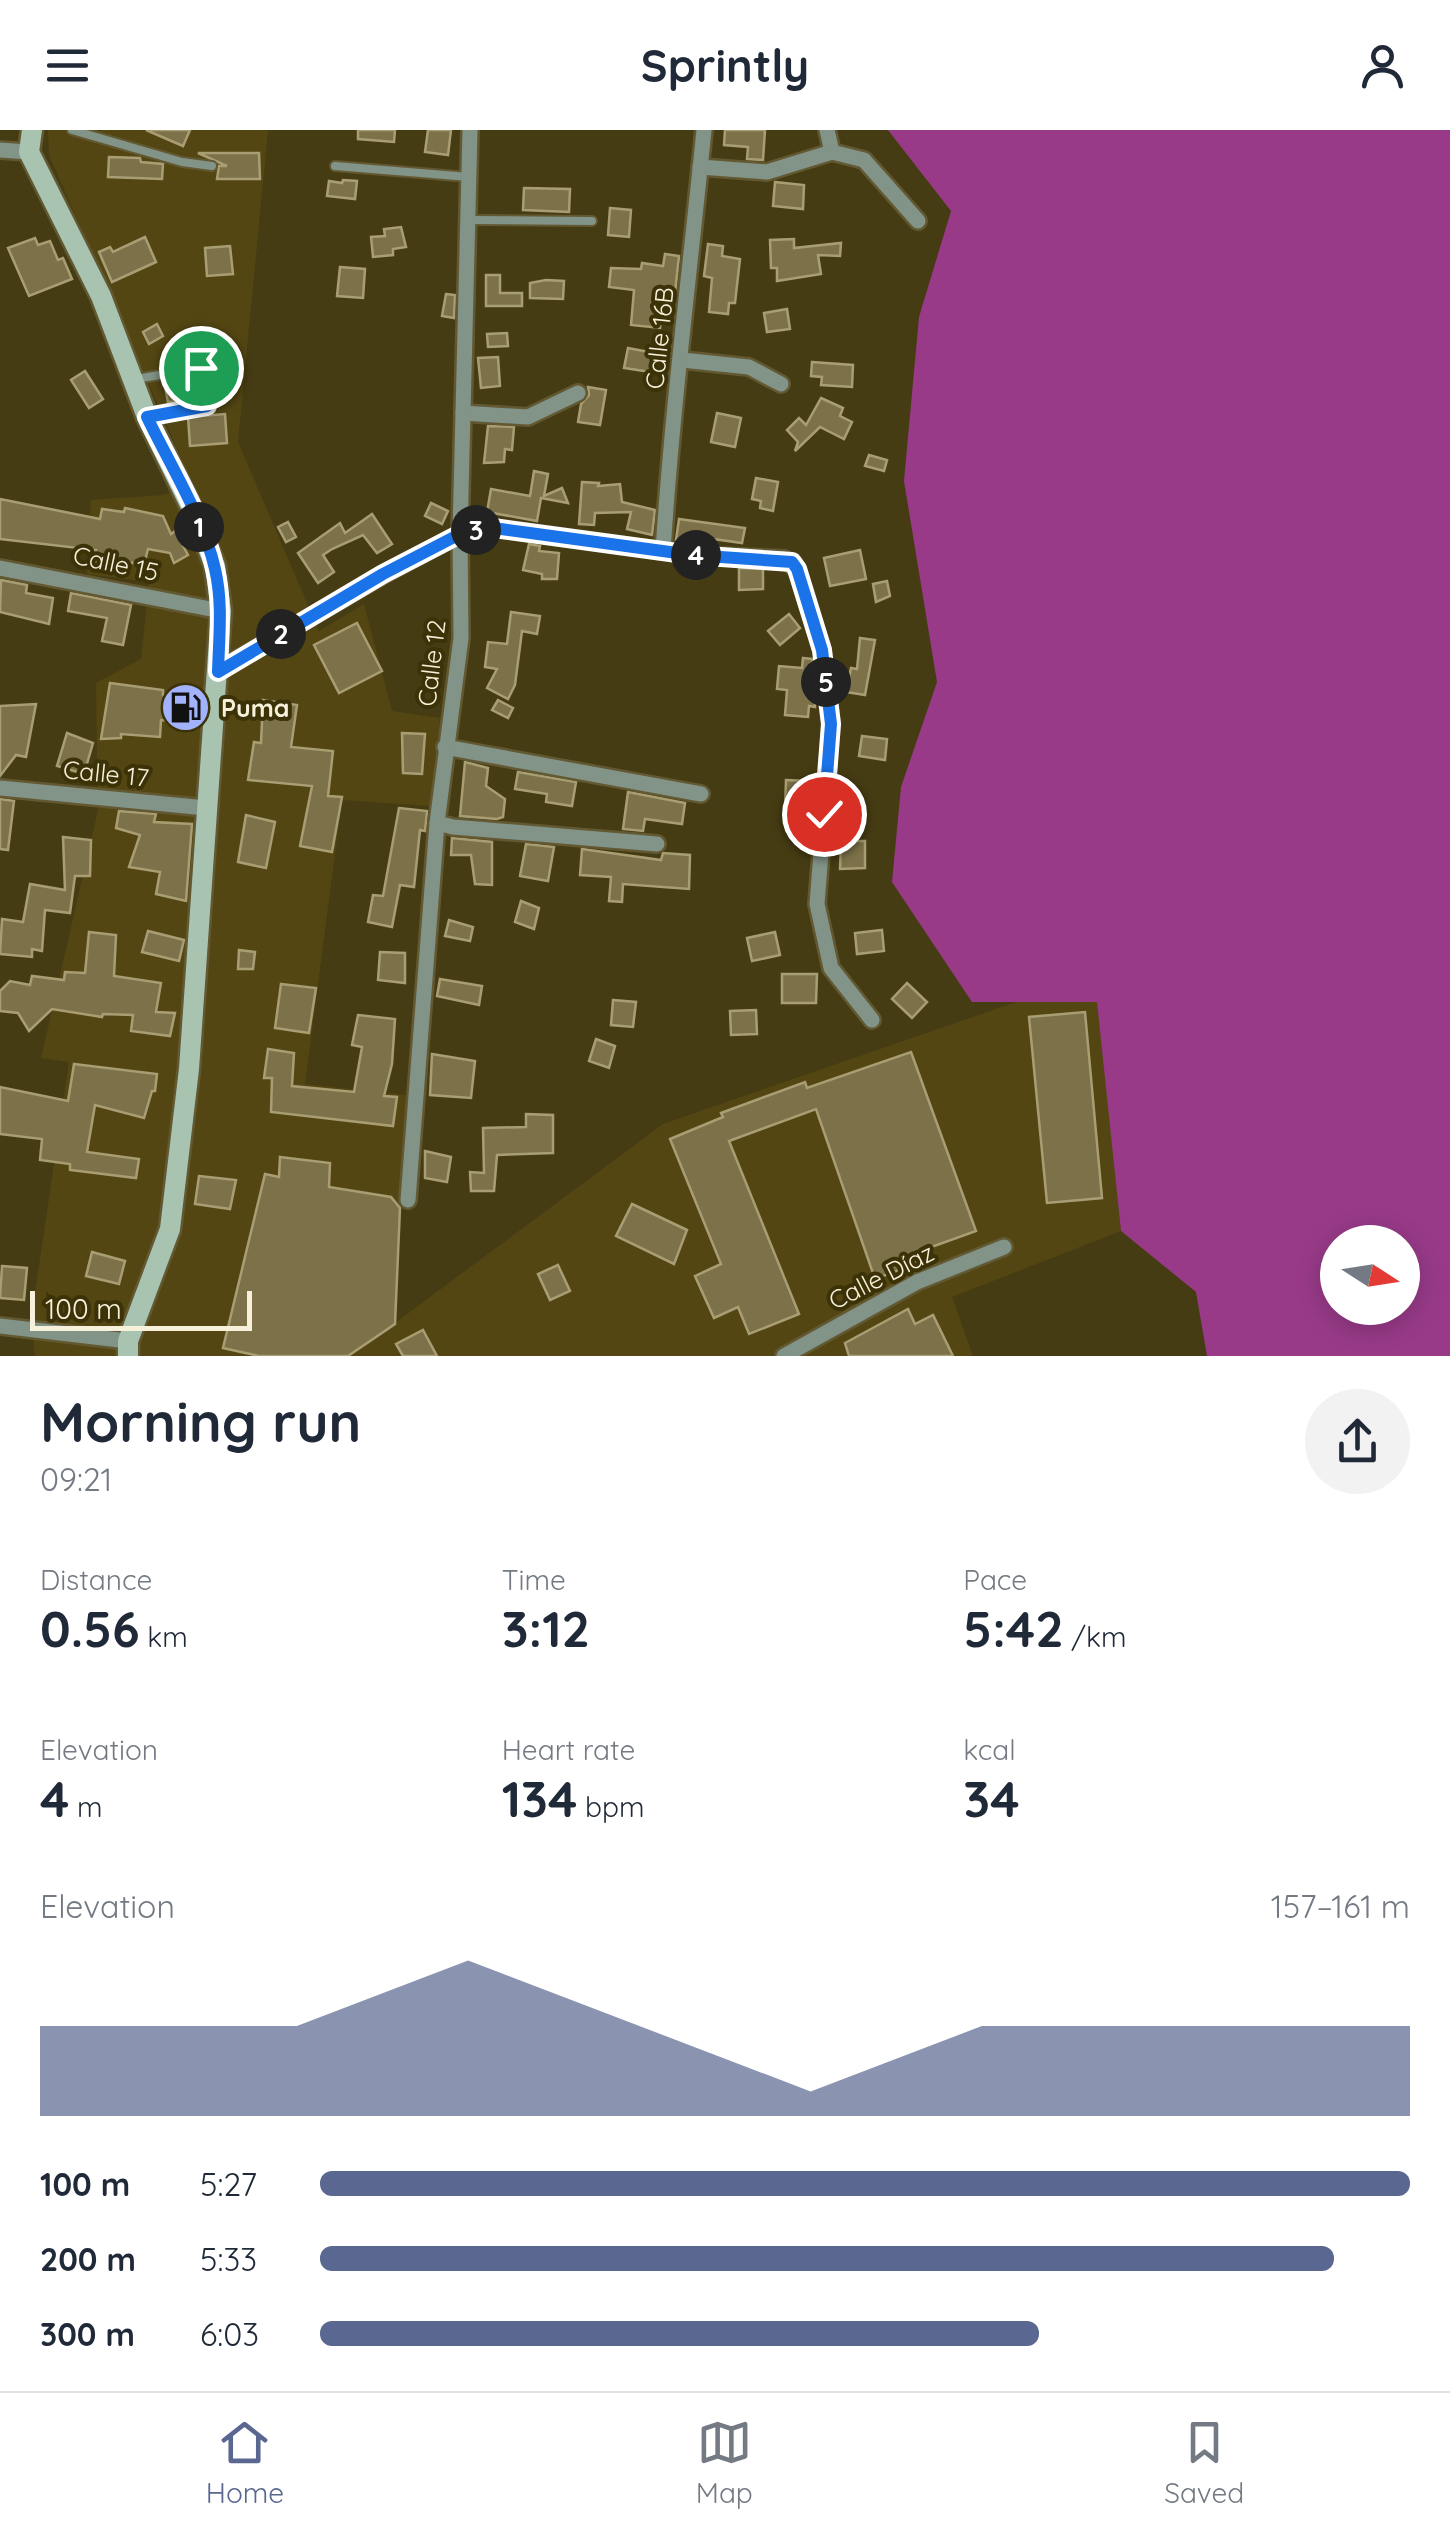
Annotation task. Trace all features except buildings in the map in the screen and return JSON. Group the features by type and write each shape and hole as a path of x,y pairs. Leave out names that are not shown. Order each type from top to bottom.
{"street":[{"name":"Calle 12","path":"408,1200 437,822 462,638 460,534 470,130"},
{"name":"Calle 16B","path":"663,551 669,456 704,130"},
{"path":"827,130 832,152"},
{"path":"0,150 30,141 101,296 147,417 215,566 221,611 189,1069 170,1230 128,1348 0,1326"},
{"path":"700,168 767,172 832,152 864,160 918,221"},
{"path":"682,360 749,366 781,384"},
{"path":"464,414 528,417 578,393"},
{"path":"218,672 383,574 460,534 486,527 692,555 784,559 797,569 822,650 831,724 816,904 831,968 872,1020"},
{"name":"Calle 15","path":"0,568 221,611"},
{"path":"445,747 701,794"},
{"name":"Calle 17","path":"0,788 206,808"},
{"path":"437,822 453,827 657,844"},
{"name":"Calle Díaz","path":"784,1356 917,1282 1004,1246"}],"lane":[{"path":"72,130 182,162 212,166"},
{"path":"336,166 469,178"},
{"path":"468,220 592,221"},
{"path":"132,380 201,368 207,406 147,417"}],"shaded area":[{"path":"48,130 268,130 238,442 319,631 364,604 392,711 440,718 431,806 342,800 305,1084 406,1095 395,1323 663,1124 1016,1002 1098,1001 1121,1231 952,1297 973,1356 35,1356 31,1320 69,1062 41,1058 98,810 96,683 141,659 149,582 87,574 91,500 163,495 193,485 49,155"},
{"path":"888,130 1450,130 1450,1356 1207,1356 1196,1292 1121,1231 1097,1002 972,1002 892,882 901,787 937,682 904,481 919,317 951,211"}],"place":[{"name":"Puma","path":"186,707"}],"route":[{"path":"201,368 207,406 147,417 215,566 221,611 218,672 383,574 460,534 486,527 692,555 784,559 797,569 822,650 831,724 824,814"}]}
